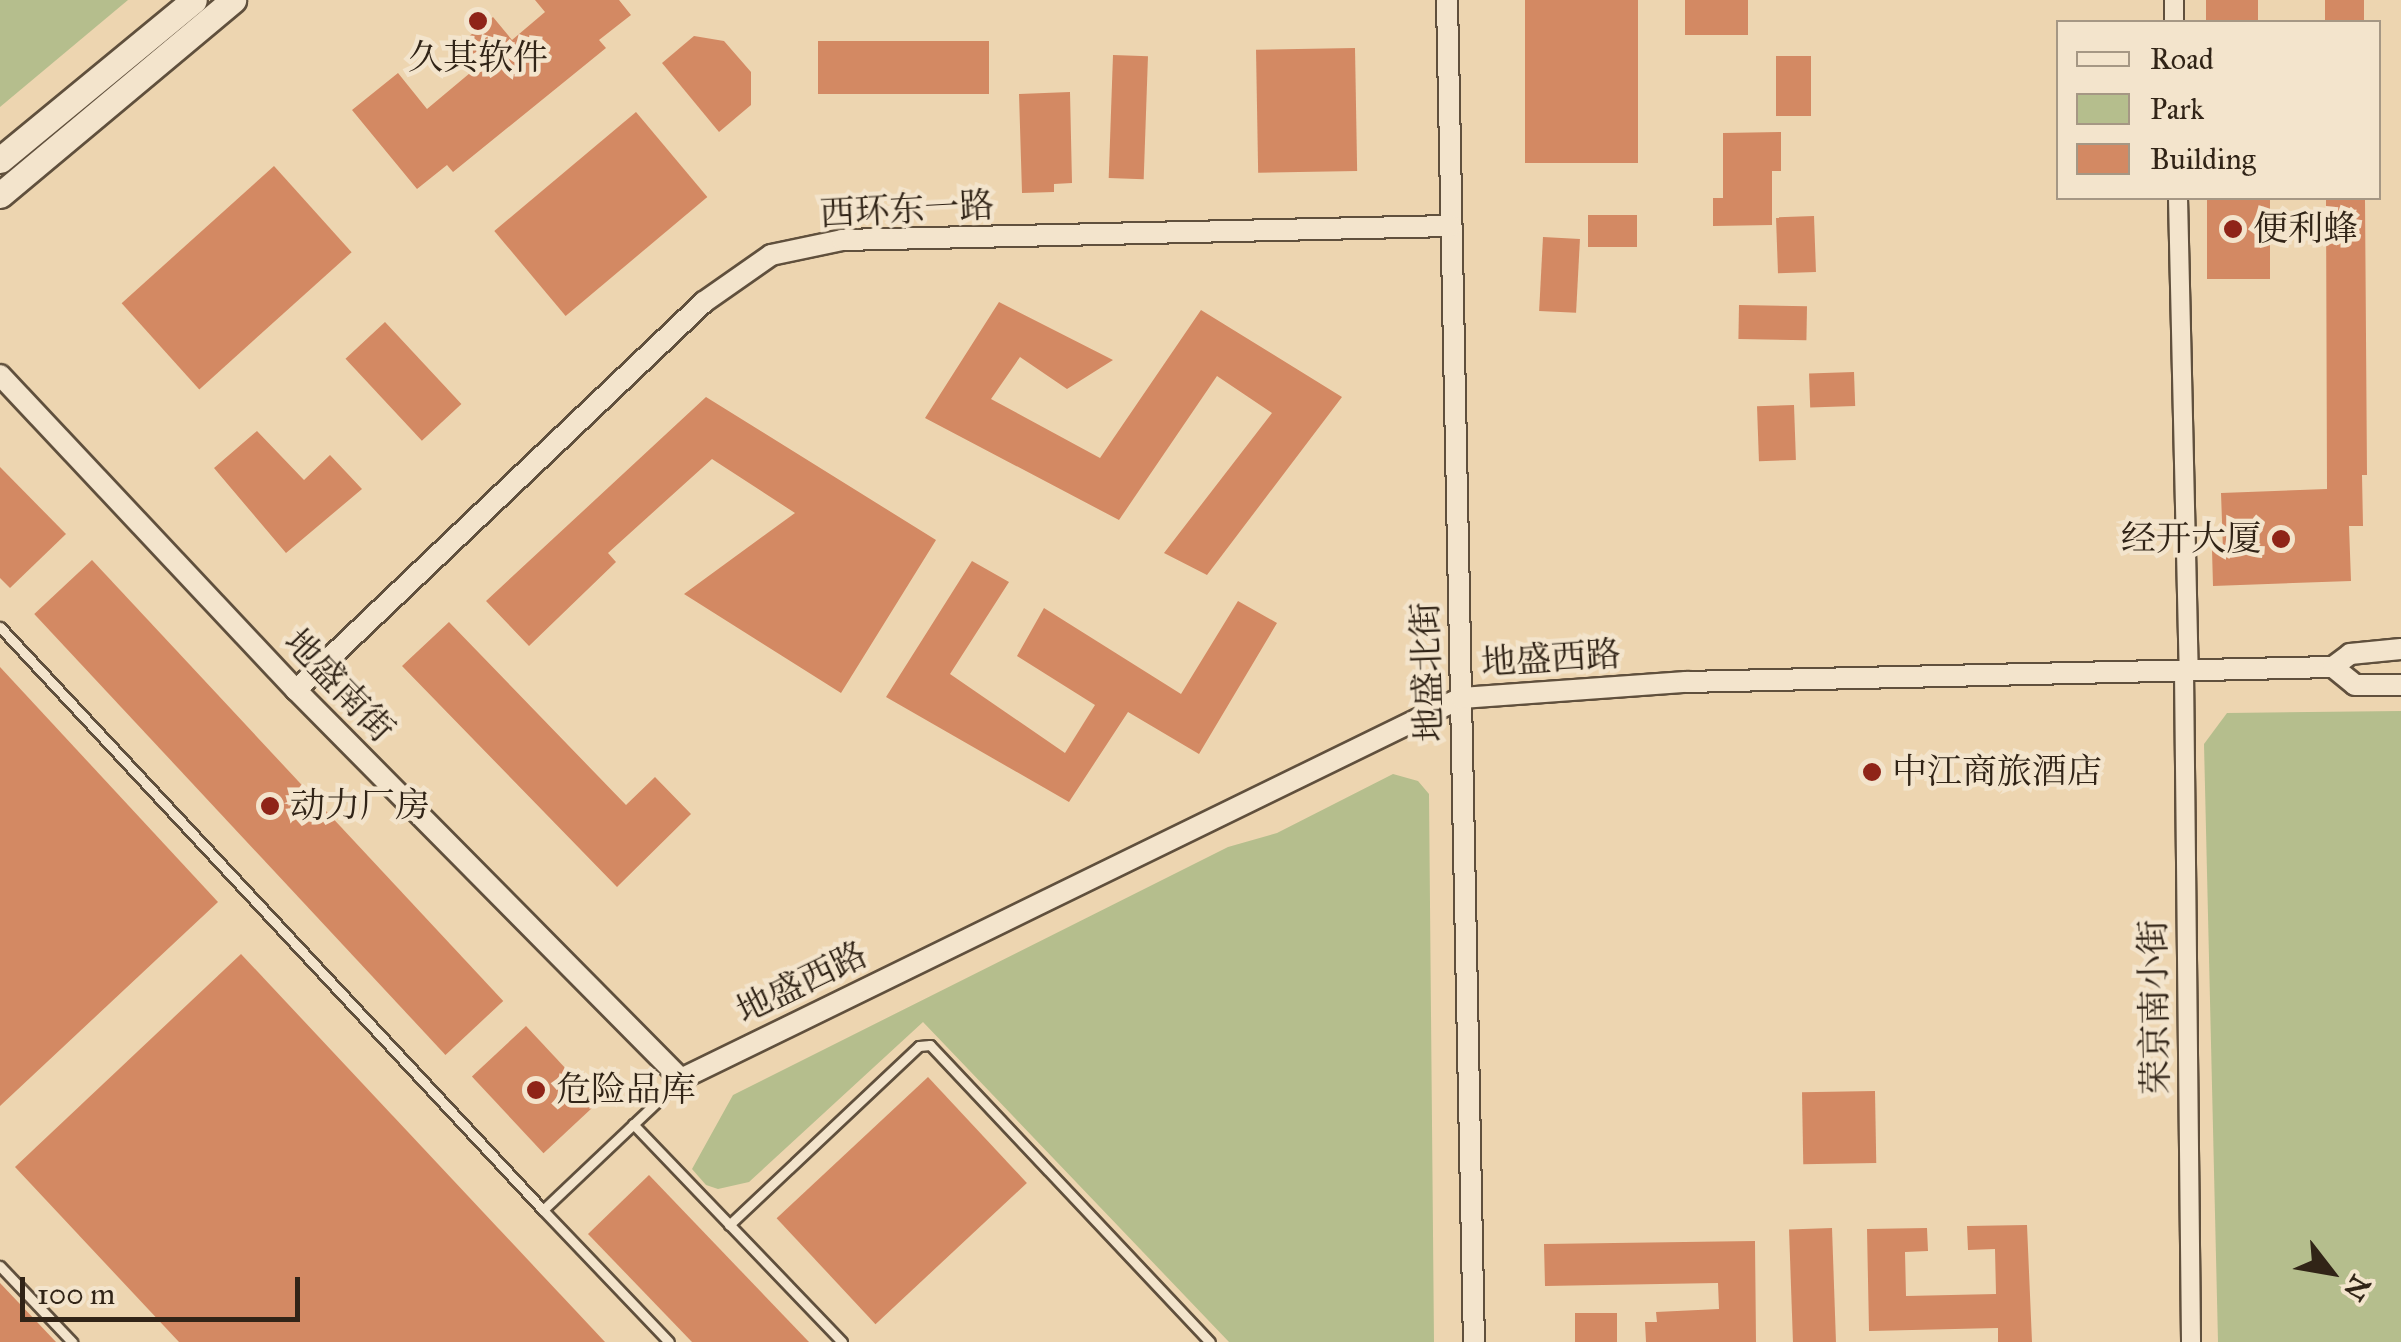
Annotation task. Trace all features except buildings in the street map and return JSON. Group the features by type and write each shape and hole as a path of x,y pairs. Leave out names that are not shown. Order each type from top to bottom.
{"main road":[{"path":"0,160 194,0"},
{"path":"0,195 233,0"}],"street":[{"name":"地盛北街","path":"1447,0 1474,1342"},
{"name":"荣京南小街","path":"2178,200 2191,1342"},
{"name":"西环东一路","path":"296,690 704,302 771,255 842,240 1451,226"},
{"name":"地盛南街","path":"0,375 296,690 681,1079"},
{"name":"地盛西路","path":"681,1079 1461,698 1686,682 2333,668 2350,654 2401,649"},
{"name":"地盛西路","path":"2333,668 2355,685 2401,685"}],"lane":[{"path":"0,628 668,1342"},
{"path":"730,1225 920,1046 930,1046 1210,1342"},
{"path":"542,1210 681,1079"},
{"path":"633,1124 842,1342"},
{"path":"0,1266 72,1342"}],"green space":[{"path":"0,0 128,0 0,107"},
{"path":"2401,711 2401,1342 2218,1342 2204,744 2227,713"},
{"path":"1393,774 1418,781 1429,794 1434,1342 1229,1342 923,1022 749,1182 718,1189 706,1185 692,1169 733,1095 1228,847 1277,833"}],"place":[{"name":"久其软件","path":"478,21"},
{"name":"便利蜂","path":"2233,229"},
{"name":"经开大厦","path":"2281,539"},
{"name":"中江商旅酒店","path":"1872,772"},
{"name":"动力厂房","path":"270,806"},
{"name":"危险品库","path":"536,1090"}]}
